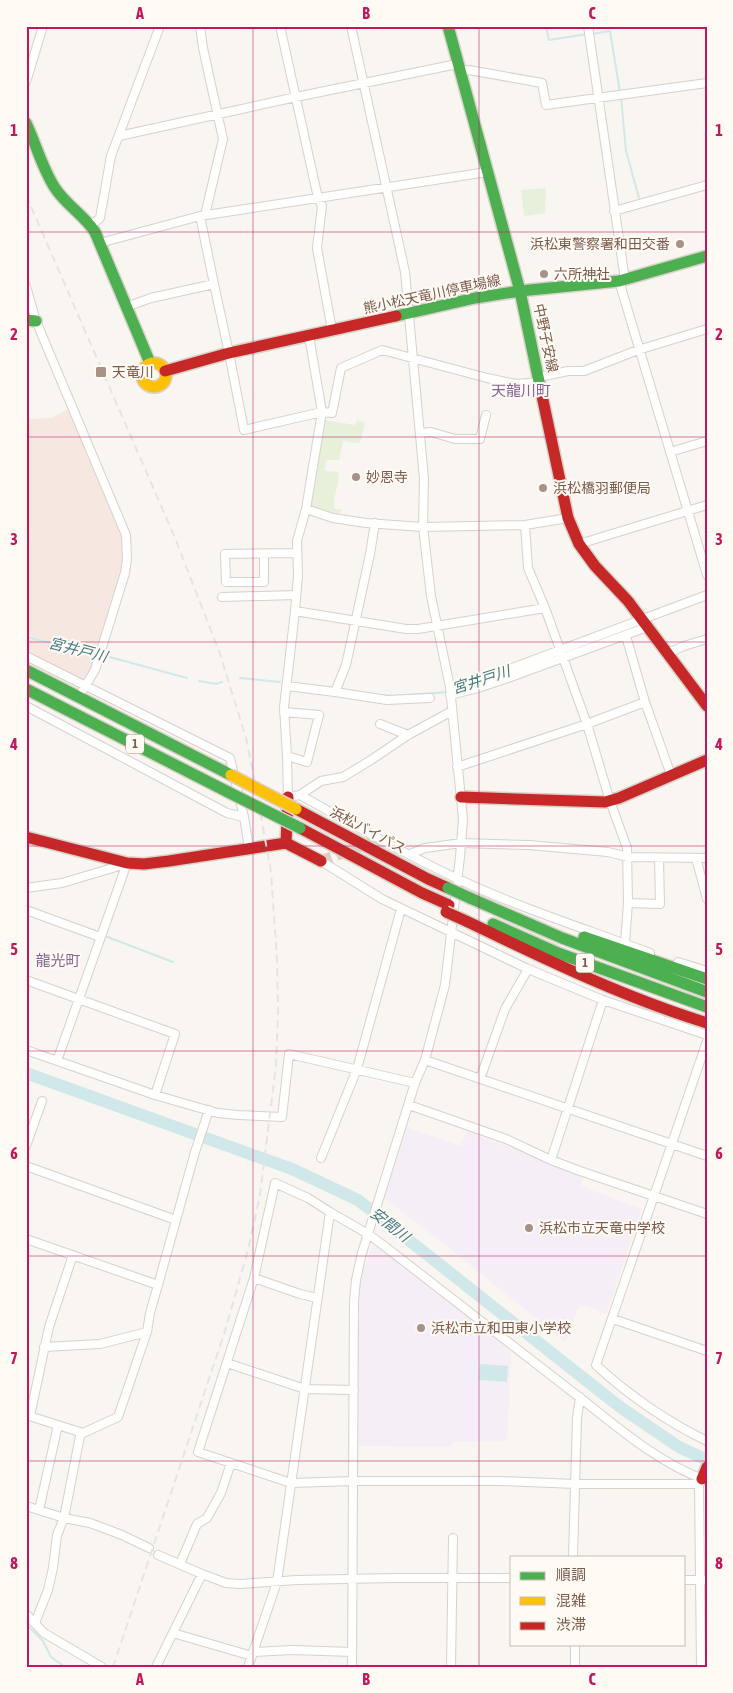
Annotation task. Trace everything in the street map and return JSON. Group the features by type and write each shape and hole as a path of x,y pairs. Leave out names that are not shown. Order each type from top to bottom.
{"main road":[{"name":"中野子安線","path":"448,26 520,291 568,518 579,544 595,566 628,601 707,706"},
{"path":"26,123 54,188 91,225 150,364 161,365 165,372"},
{"name":"熊小松天竜川停車場線","path":"150,364 144,368 142,375 146,384 153,387 160,385 165,379 165,372 229,353 475,298 520,291 588,286 622,280 707,256"},
{"name":"浜松バイパス","path":"26,670 428,879 452,884 470,895"},
{"name":"1","path":"26,689 300,828 422,892 448,908 558,953 707,1007"},
{"path":"461,797 605,802 707,760"},
{"path":"286,843 288,797"},
{"path":"26,837 127,863 144,864 169,861 286,843 321,861"},
{"path":"470,895 707,979"},
{"name":"1","path":"470,895 562,938 707,992"},
{"path":"466,916 532,953 654,1002 680,1015 707,1023"},
{"path":"703,1481 707,1467"}],"street":[{"path":"26,82 44,26"},
{"path":"91,225 100,218 112,156 160,26"},
{"path":"200,26 203,48 224,139 202,216 244,430 322,412 332,413 341,368 382,350 516,384 568,371 584,371 638,350 707,329"},
{"path":"280,26 318,198 322,206 317,248 332,330"},
{"path":"351,26 405,272 424,479 423,527 431,596 450,691 463,819 461,843 452,884 452,933 445,985 425,1060 368,1233 356,1280 352,1667"},
{"path":"588,26 622,280 638,350 707,575"},
{"path":"119,136 296,97 458,68 542,83 546,105 707,83"},
{"path":"100,243 202,216 487,172"},
{"path":"614,211 707,185"},
{"path":"126,307 151,298 214,284"},
{"path":"26,286 31,320 126,535 127,559 125,573 100,654 89,681 84,688"},
{"path":"309,336 322,412 306,509 297,541 298,576 284,712 288,797 300,795 321,781 342,777 408,735 452,710"},
{"path":"420,433 431,432 455,439 480,439 486,415"},
{"path":"670,452 707,441"},
{"path":"579,544 707,504"},
{"path":"306,509 332,518 423,527 525,525 568,518"},
{"path":"335,691 346,665 375,523"},
{"path":"525,525 528,568 545,608 587,724 610,801 625,839 628,857 628,903 625,943"},
{"path":"264,554 264,582 226,582 225,554 264,554 296,554"},
{"path":"222,597 296,595"},
{"path":"450,691 645,624 707,595"},
{"path":"295,611 406,629 438,626 545,608"},
{"path":"561,654 626,636 645,624"},
{"path":"626,636 645,702 671,775"},
{"path":"666,654 707,639"},
{"path":"26,656 84,688 230,758 249,848"},
{"path":"287,686 335,691 387,700 430,698"},
{"path":"457,767 587,724 645,702"},
{"path":"26,706 227,813 244,818"},
{"path":"284,712 319,715 307,762 287,756"},
{"path":"66,726 70,717"},
{"path":"380,724 408,735"},
{"path":"300,795 410,854 452,884 504,899 669,961 707,971"},
{"path":"410,854 425,848 461,843 579,849 608,852 628,857 707,858"},
{"path":"628,903 660,904 659,858"},
{"path":"696,858 707,899"},
{"path":"321,861 401,909 528,969 603,1000 707,1035"},
{"path":"26,888 62,883 127,863"},
{"path":"57,1061 127,863"},
{"path":"321,1158 357,1069 401,909"},
{"path":"26,910 101,935"},
{"path":"480,1079 505,1009 528,969"},
{"path":"26,980 175,1034 155,1095"},
{"path":"550,1160 603,1000"},
{"path":"616,1004 646,1007 654,1002 655,1012 686,1028"},
{"path":"707,1041 596,1365 606,1375 658,1413 687,1432 707,1441"},
{"path":"26,1050 155,1095 209,1110 238,1115 282,1117 289,1054 416,1083"},
{"path":"425,1060 707,1156"},
{"path":"26,1146 42,1102"},
{"path":"409,1105 506,1140 550,1160 707,1214"},
{"path":"35,1623 48,1590 57,1535 64,1518 80,1436 118,1417 148,1332 150,1313 195,1152 209,1110"},
{"path":"26,1166 176,1220"},
{"path":"275,1183 308,1198 368,1233 613,1424 658,1455 703,1481 576,1484 500,1481 291,1483 198,1452 254,1278 275,1183"},
{"path":"248,1667 277,1582 330,1212"},
{"path":"26,1239 158,1285"},
{"path":"73,1255 49,1326 28,1416 83,1433"},
{"path":"254,1278 300,1294 318,1298"},
{"path":"613,1319 707,1351"},
{"path":"44,1348 100,1344 148,1332"},
{"path":"227,1363 305,1389 354,1390"},
{"path":"574,1556 577,1418 580,1397"},
{"path":"39,1510 58,1425"},
{"path":"180,1564 197,1524 207,1518 221,1493 231,1463"},
{"path":"701,1667 703,1481"},
{"path":"26,1506 64,1518 90,1523 149,1548"},
{"path":"451,1667 452,1538"},
{"path":"158,1555 202,1574 226,1582 240,1584 297,1580 510,1578"},
{"path":"156,1667 202,1574"},
{"path":"686,1580 703,1580"},
{"path":"26,1614 44,1632 102,1667"},
{"path":"174,1633 253,1654 292,1650 352,1652"},
{"path":"575,1646 575,1667"}],"shaded area":[{"path":"68,409 122,535 124,553 123,568 90,675 87,680 80,682 26,653 26,419 52,418"},
{"name":"浜松市立天竜中学校","path":"406,1127 461,1146 467,1131 582,1176 581,1186 642,1209 606,1314 586,1306 578,1308 565,1342 448,1247 384,1198"},
{"name":"浜松市立和田東小学校","path":"373,1242 511,1349 507,1441 453,1442 451,1447 358,1446 358,1306 360,1283"}],"green space":[{"path":"546,188 545,213 524,216 521,190"},
{"path":"324,420 355,425 357,420 365,422 360,443 343,441 339,460 326,460 325,471 338,472 339,477 334,504 335,509 341,509 340,514 313,508 309,503"}],"water":[{"path":"480,1364 508,1366 507,1382 479,1380"}],"waterway":[{"path":"546,26 549,40 588,34"},
{"path":"592,34 610,31 620,92"},
{"path":"621,97 626,151 639,198"},
{"name":"宮井戸川","path":"564,653 634,628"},
{"name":"宮井戸川","path":"26,637 98,654"},
{"name":"宮井戸川","path":"102,655 187,678"},
{"name":"宮井戸川","path":"510,673 559,655"},
{"name":"宮井戸川","path":"240,678 280,682"},
{"name":"宮井戸川","path":"199,681 216,684 222,682"},
{"name":"宮井戸川","path":"375,695 394,696 448,692"},
{"path":"105,936 173,962"},
{"name":"安間川","path":"26,1073 292,1169 358,1200 620,1407 679,1447 707,1460"},
{"path":"26,1624 43,1641 51,1657 65,1667"}],"tunnel":[{"path":"321,861 381,839"}],"railway":[{"path":"26,195 175,538 219,651 246,738 253,772 271,872 277,959 276,1065 260,1195 248,1250 225,1331 113,1667"}],"traffic: fast":[{"path":"448,26 520,291 541,391"},
{"path":"26,123 46,172 55,188 95,232 150,363"},
{"path":"396,316 475,298 520,291 619,281 707,256"},
{"path":"26,320 36,321"},
{"path":"26,670 231,775"},
{"path":"26,689 230,793"},
{"path":"230,793 300,828"},
{"path":"448,888 470,898"},
{"path":"470,898 562,938 707,992"},
{"path":"493,924 558,953 707,1007"},
{"path":"584,937 707,979"}],"traffic: slow":[{"path":"154,363 159,364 165,370 166,375 165,380 159,386 154,387 149,386 143,380 142,375 143,370 149,364 154,363"},
{"path":"231,775 296,809"}],"traffic: jam":[{"path":"165,371 229,353 396,316"},
{"path":"541,391 568,518 579,544 595,566 628,601 707,706"},
{"path":"461,797 605,802 619,798 707,760"},
{"path":"286,843 288,797"},
{"path":"296,809 448,888"},
{"path":"300,828 422,893 449,905"},
{"path":"26,837 127,863 144,864 169,861 286,843 321,861"},
{"path":"446,912 466,921"},
{"path":"466,921 615,989 707,1023"},
{"path":"702,1479 707,1467"}],"place":[{"name":"浜松東警察署和田交番","path":"680,244"},
{"name":"六所神社","path":"544,274"},
{"name":"天竜川","path":"101,372"},
{"name":"妙恩寺","path":"356,477"},
{"name":"浜松橋羽郵便局","path":"543,488"},
{"name":"浜松市立天竜中学校","path":"529,1228"},
{"name":"浜松市立和田東小学校","path":"421,1328"}],"district":[{"name":"天龍川町","path":"521,391"},
{"name":"龍光町","path":"58,961"}]}
